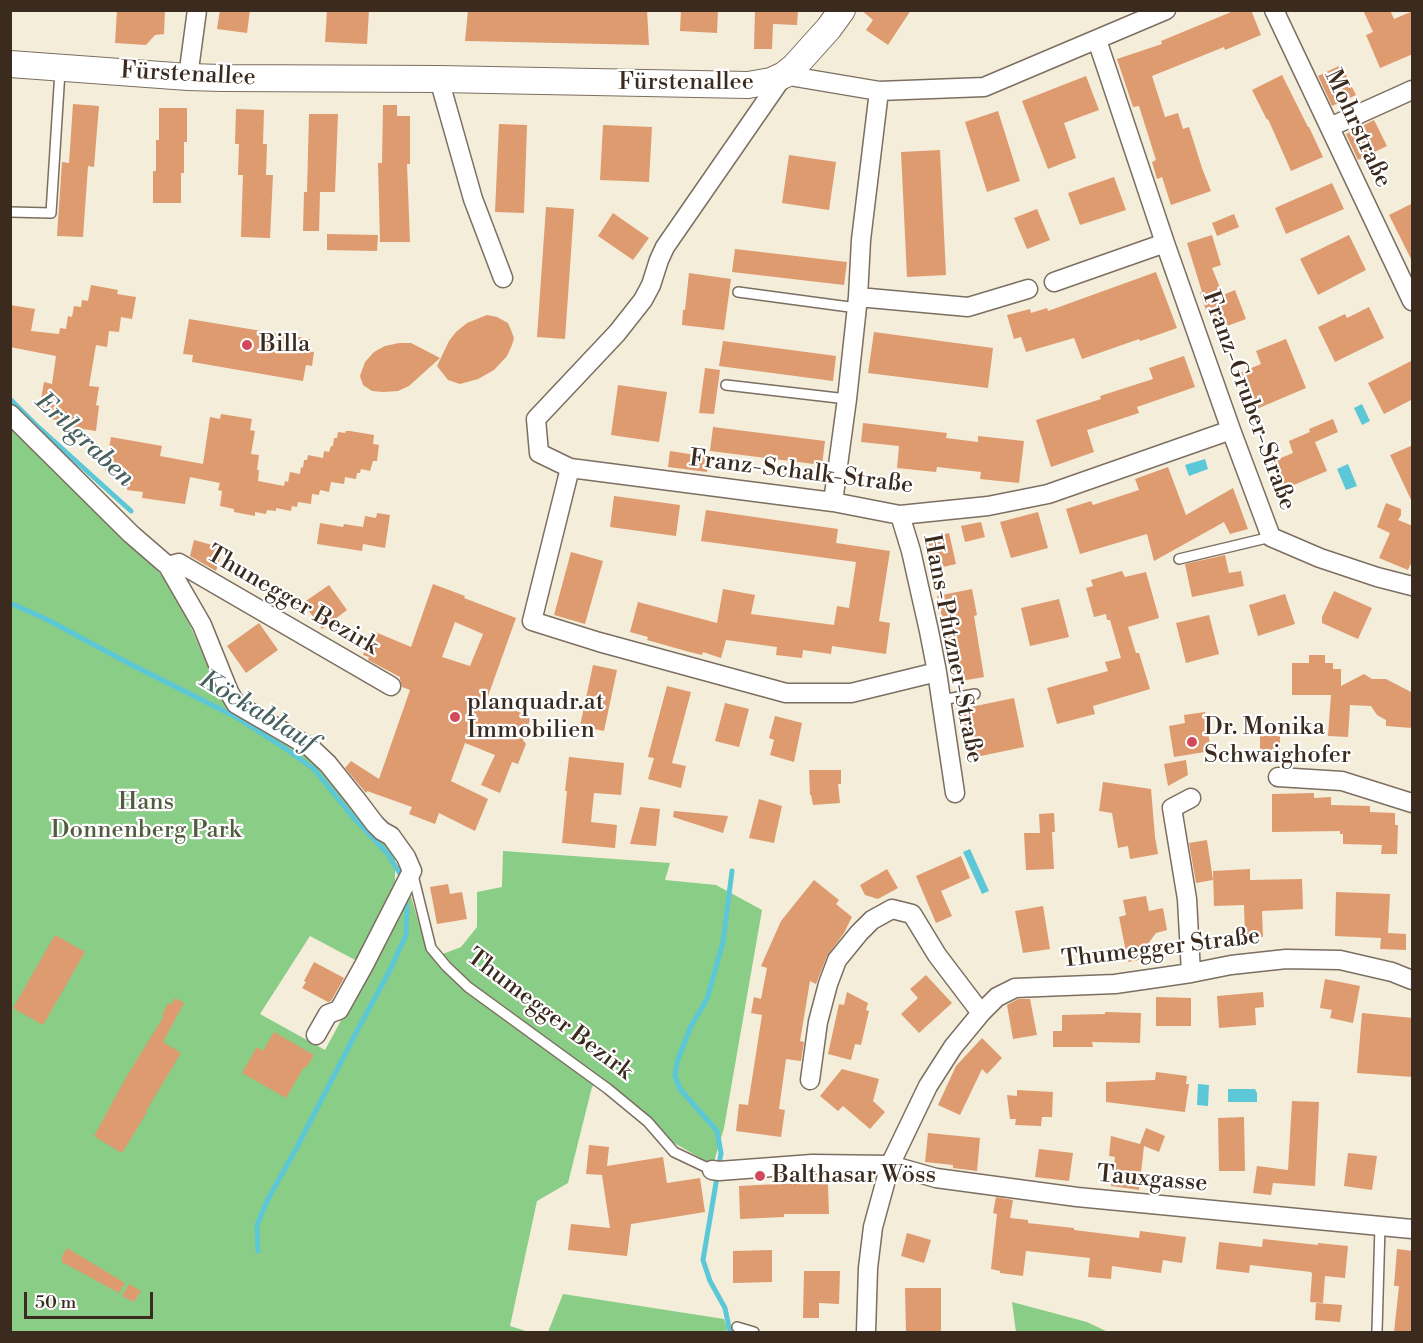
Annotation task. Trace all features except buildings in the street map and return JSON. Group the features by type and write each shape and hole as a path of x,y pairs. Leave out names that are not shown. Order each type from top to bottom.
{"street":[{"path":"188,77 197,10"},
{"path":"784,75 806,56 842,10"},
{"name":"Fürstenallee","path":"10,64 188,77 748,85 771,81 784,75 879,91 984,87 1166,10"},
{"name":"Mohrstraße","path":"1274,10 1413,301"},
{"name":"Franz-Gruber-Straße","path":"1097,40 1165,243 1271,537 1320,558 1413,586"},
{"name":"Franz-Schalk-Straße","path":"784,75 665,247 643,300 617,333 536,419 539,453 570,468 833,502 900,515 988,506 1048,494 1232,430"},
{"path":"438,79 473,199 503,278"},
{"path":"1330,127 1413,90"},
{"path":"833,502 847,399 861,240 879,91"},
{"path":"1054,282 1165,243"},
{"path":"857,302 968,307 1028,289"},
{"name":"Thumegger Bezirk","path":"10,414 123,527 168,566 202,625 236,704 310,747 327,764 375,824 391,836 406,857 406,882"},
{"path":"570,468 532,621 599,642 786,693 851,693 937,672"},
{"name":"Hans-Pfitzner-Straße","path":"900,515 911,551 929,631 955,793"},
{"name":"Thunegger Bezirk","path":"168,566 179,563 391,686"},
{"path":"1278,777 1342,781 1413,803"},
{"path":"1191,798 1172,808 1186,899 1191,973"},
{"path":"316,1035 328,1014 339,1010 406,882"},
{"path":"810,1080 818,1022 837,960 872,920 892,909 912,914 937,955 981,1013"},
{"name":"Thumegger Straße","path":"866,1332 868,1268 873,1227 890,1165 928,1086 952,1047 997,997 1015,988 1115,984 1231,965 1286,959 1340,960 1392,972 1413,980"},
{"name":"Thumegger Bezirk","path":"715,1171 812,1164 890,1165"},
{"name":"Tauxgasse","path":"890,1165 936,1178 983,1186 1413,1229"}],"lane":[{"path":"10,212 51,213 60,68"},
{"path":"738,292 857,302"},
{"path":"726,385 847,399"},
{"path":"1179,559 1271,537"},
{"path":"941,700 975,694"},
{"name":"Thumegger Bezirk","path":"406,882 431,948 446,966 475,993 608,1089 648,1122 674,1152 715,1171"},
{"path":"1377,1331 1380,1226"},
{"path":"737,1327 754,1332"}],"green space":[{"name":"Hans Donnenberg Park","path":"10,419 171,587 180,602 222,699 235,713 313,761 361,818 395,845 395,884 357,961 310,936 260,1014 325,1050 410,893 427,952 440,955 461,947 477,927 477,892 502,887 503,851 670,863 665,880 716,885 762,910 724,1128 713,1165 674,1143 645,1114 600,1078 592,1087 568,1183 537,1201 510,1326 529,1332 11,1332"},
{"path":"563,1294 724,1319 727,1328 726,1332 548,1332"},
{"path":"1012,1302 1087,1322 1108,1332 1016,1332"}],"water":[{"path":"1362,404 1370,421 1362,425 1354,408"},
{"path":"1205,459 1208,469 1189,476 1185,465"},
{"path":"1348,464 1357,486 1346,490 1337,469"},
{"path":"970,849 989,891 982,894 963,852"},
{"path":"1198,1084 1209,1085 1208,1106 1197,1105"},
{"path":"1228,1089 1255,1089 1257,1102 1228,1102"}],"waterway":[{"name":"Ertlgraben","path":"10,399 131,511"},
{"name":"Köckablauf","path":"10,603 46,619 236,717 286,749 314,769 353,817 388,854 402,880"},
{"path":"730,1332 725,1308 710,1281 703,1260 721,1153 717,1131 680,1089 675,1076 677,1062 691,1026 707,999 723,942 732,871"},
{"name":"Köckablauf","path":"258,1251 257,1225 268,1199 389,972 406,935 405,898"}],"place":[{"name":"Billa","path":"247,345"},
{"name":"planquadr.at Immobilien","path":"455,717"},
{"name":"Dr. Monika Schwaighofer","path":"1192,742"},
{"name":"Balthasar Wöss","path":"760,1176"}]}
